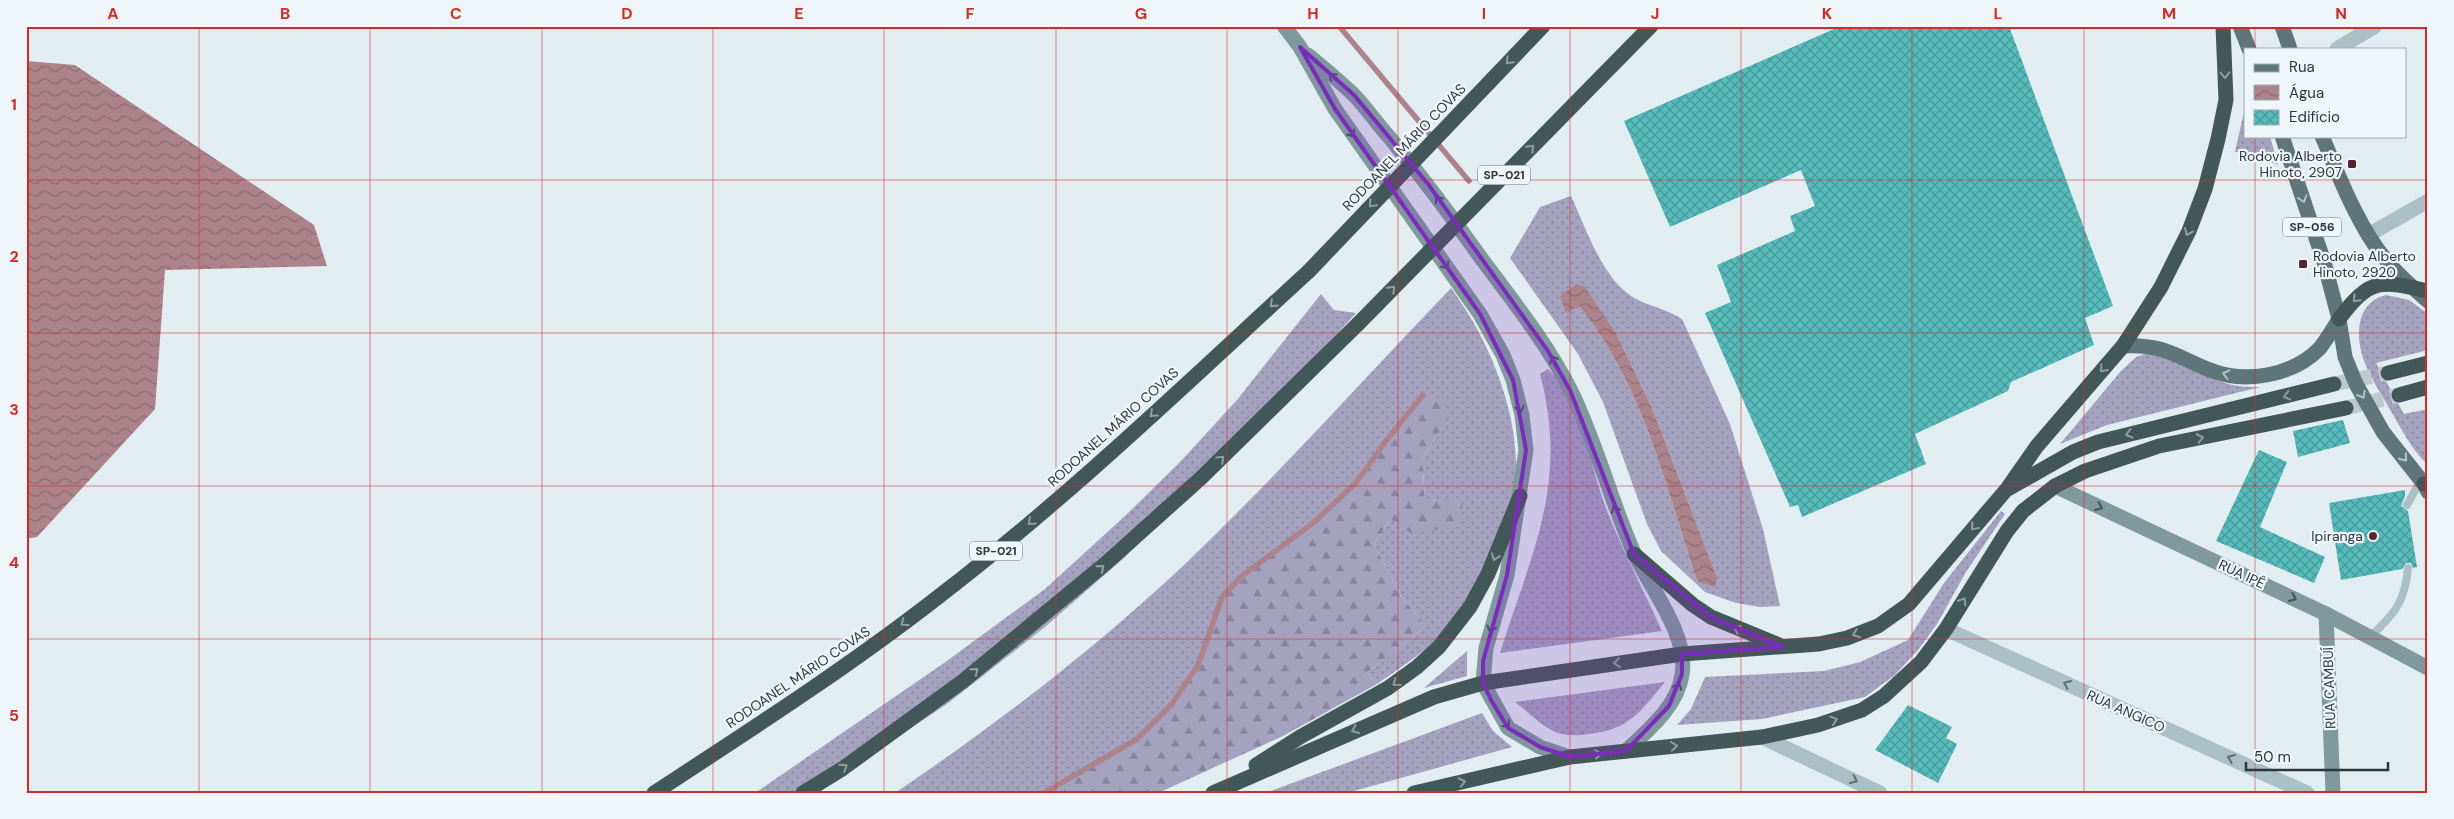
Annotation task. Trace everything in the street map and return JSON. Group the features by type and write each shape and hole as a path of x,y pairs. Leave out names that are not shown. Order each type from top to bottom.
{"highway":[{"name":"RODOANEL MÁRIO COVAS","path":"654,793 836,673 942,595 1022,530 1156,412 1309,271 1543,26"},
{"name":"SP-021","path":"803,793 842,769 963,680 1105,564 1201,478 1358,324 1651,26"},
{"path":"1213,793 1434,697 1483,683 1682,654 1819,644 1847,638 1878,626 1909,604 2006,490 2037,446 2123,346 2161,287 2189,230 2205,189 2218,139 2226,100 2223,26"},
{"name":"SP-056","path":"2339,319 2354,299 2374,285 2387,284 2412,288"},
{"path":"2412,288 2428,291"},
{"path":"2388,373 2428,362"},
{"path":"2006,490 2073,452 2098,442 2334,384"},
{"path":"2399,395 2428,387"},
{"path":"1414,793 1570,758 1762,737 1818,725 1862,710 1884,696 1921,662 1946,629 2007,531 2022,511 2055,486 2085,471 2159,446 2346,408"},
{"path":"1213,793 1300,737 1388,688 1417,668 1439,647 1470,607 1488,574 1520,496"},
{"path":"1634,554 1693,605 1711,617 1733,628 1783,647"}],"main road":[{"path":"1284,26 1300,47 1335,109 1480,314 1503,355 1513,380 1523,424 1526,450 1507,575 1484,661 1483,683 1508,728 1540,747 1570,758"},
{"path":"2240,26 2250,48"},
{"path":"2282,26 2290,48"},
{"path":"1300,47 1354,94 1428,184 1548,351 1574,398 1634,554 1678,637 1682,654 1682,674 1678,689 1669,706 1658,720 1626,751"},
{"name":"SP-056","path":"2283,138 2324,262 2339,319 2345,357 2356,384 2383,432 2425,485"},
{"name":"SP-056","path":"2323,138 2368,235 2386,260 2412,288 2428,300"},
{"path":"2123,346 2163,348 2210,370 2232,376 2266,375 2283,370 2310,356 2320,348 2339,319"},
{"name":"RUA IPÊ","path":"2055,486 2326,614 2428,668"},
{"name":"RUA CAMBUÍ","path":"2326,614 2333,793"}],"street":[{"path":"2338,48 2375,26"},
{"path":"2368,235 2428,201"},
{"name":"RUA ANGICO","path":"1946,629 2307,793"},
{"path":"1762,737 1880,793"}],"lane":[{"path":"2407,505 2425,485"},
{"path":"2370,637 2391,617 2400,604 2406,591 2408,568"}],"highlighted area":[{"path":"1300,47 1354,95 1428,184 1548,351 1570,390 1634,554 1711,617 1783,647 1682,654 1682,674 1669,706 1626,751 1570,757 1540,747 1508,728 1483,683 1483,661 1507,575 1526,450 1513,380 1480,314 1335,109"}],"green space":[{"path":"2244,112 2244,138 2271,138 2278,165 2254,154 2235,152"},
{"path":"1571,196 1590,240 1616,283 1640,301 1682,319 1730,424 1763,529 1780,606 1760,607 1736,603 1705,592 1661,551 1647,524 1603,402 1578,354 1510,258 1540,207","holes":["1579,306 1617,335 1653,410 1717,577 1697,581 1663,473 1636,403 1620,369 1601,336"]},
{"path":"1451,288 1467,311 1481,337 1494,365 1504,394 1512,424 1516,454 1515,484 1510,512 1501,539 1493,555 1458,618 1436,640 1377,684 1367,673 1426,626 1402,597 1374,544 1391,519 1425,500 1422,458 1449,418 1423,395 1385,442 1356,483 1313,523 1222,597 1198,665 1172,704 1137,739 1055,786 1056,793 895,793 971,740 1045,684 1152,594 1254,496"},
{"path":"1321,294 1334,310 1356,313 1256,426 1125,557 1045,627 947,704 813,793 755,793 944,663 1045,589 1126,515 1180,462 1237,400"},
{"path":"2386,295 2409,300 2428,314 2428,350 2376,363 2404,414 2428,409 2428,465 2416,452 2375,383 2367,368 2360,347 2359,336 2362,315 2367,306 2375,299"},
{"path":"2150,352 2170,357 2225,383 2238,386 2260,387 2107,425 2060,444 2121,371 2136,357"},
{"path":"1548,369 1560,383 1570,400 1585,438 1609,516 1662,631 1500,653 1534,549 1549,483 1548,413 1540,374"},
{"path":"1423,395 1445,401 1449,418 1422,458 1425,499 1463,499 1461,526 1412,534 1391,519 1374,544 1402,597 1426,626 1367,673 1377,684 1283,736 1158,793 1056,793 1055,787 1142,734 1172,704 1198,665 1222,597 1242,576 1313,523 1356,483 1385,442"},
{"path":"2001,511 2005,514 1966,572 1937,624 1918,650 1895,675 1865,697 1762,719 1677,725 1691,709 1705,677 1824,671 1860,662 1908,640 1944,583"},
{"path":"1467,651 1467,676 1424,688"},
{"path":"1665,682 1641,710 1624,723 1603,732 1585,735 1568,735 1555,732 1539,722 1515,702"},
{"path":"1482,713 1493,731 1512,747 1347,793 1265,793"}],"water":[{"path":"26,61 75,65 314,225 327,266 165,270 155,409 37,537 26,539"},
{"path":"1577,284 1585,287 1617,335 1653,410 1717,577 1715,587 1697,581 1663,473 1636,403 1620,369 1601,336 1579,306 1566,313 1560,296"}],"building":[{"path":"1841,26 2009,26 2113,306 2085,318 2094,345 2011,382 2008,391 1915,434 1926,464 1802,517 1798,505 1790,507 1705,313 1731,302 1717,265 1795,231 1790,216 1815,206 1801,170 1670,227 1624,121"},
{"path":"2343,420 2350,443 2298,457 2293,431"},
{"path":"2259,450 2287,462 2260,527 2325,557 2314,583 2216,541"},
{"name":"Ipiranga","path":"2405,490 2401,506 2408,511 2417,567 2413,568 2411,563 2406,563 2402,569 2341,580 2329,503"},
{"path":"1908,705 1952,727 1946,738 1957,744 1938,783 1875,750"}],"waterway":[{"path":"1339,26 1469,181"},
{"path":"1044,793 1137,739 1172,704 1198,665 1222,597 1242,576 1313,523 1356,483 1385,442 1423,395"}],"tunnel":[{"path":"2334,384 2388,373"},
{"path":"2346,408 2399,395"}],"place":[{"name":"Rodovia Alberto Hinoto, 2907","path":"2352,164"},
{"name":"Rodovia Alberto Hinoto, 2920","path":"2303,264"},
{"name":"Ipiranga","path":"2373,536"}]}
